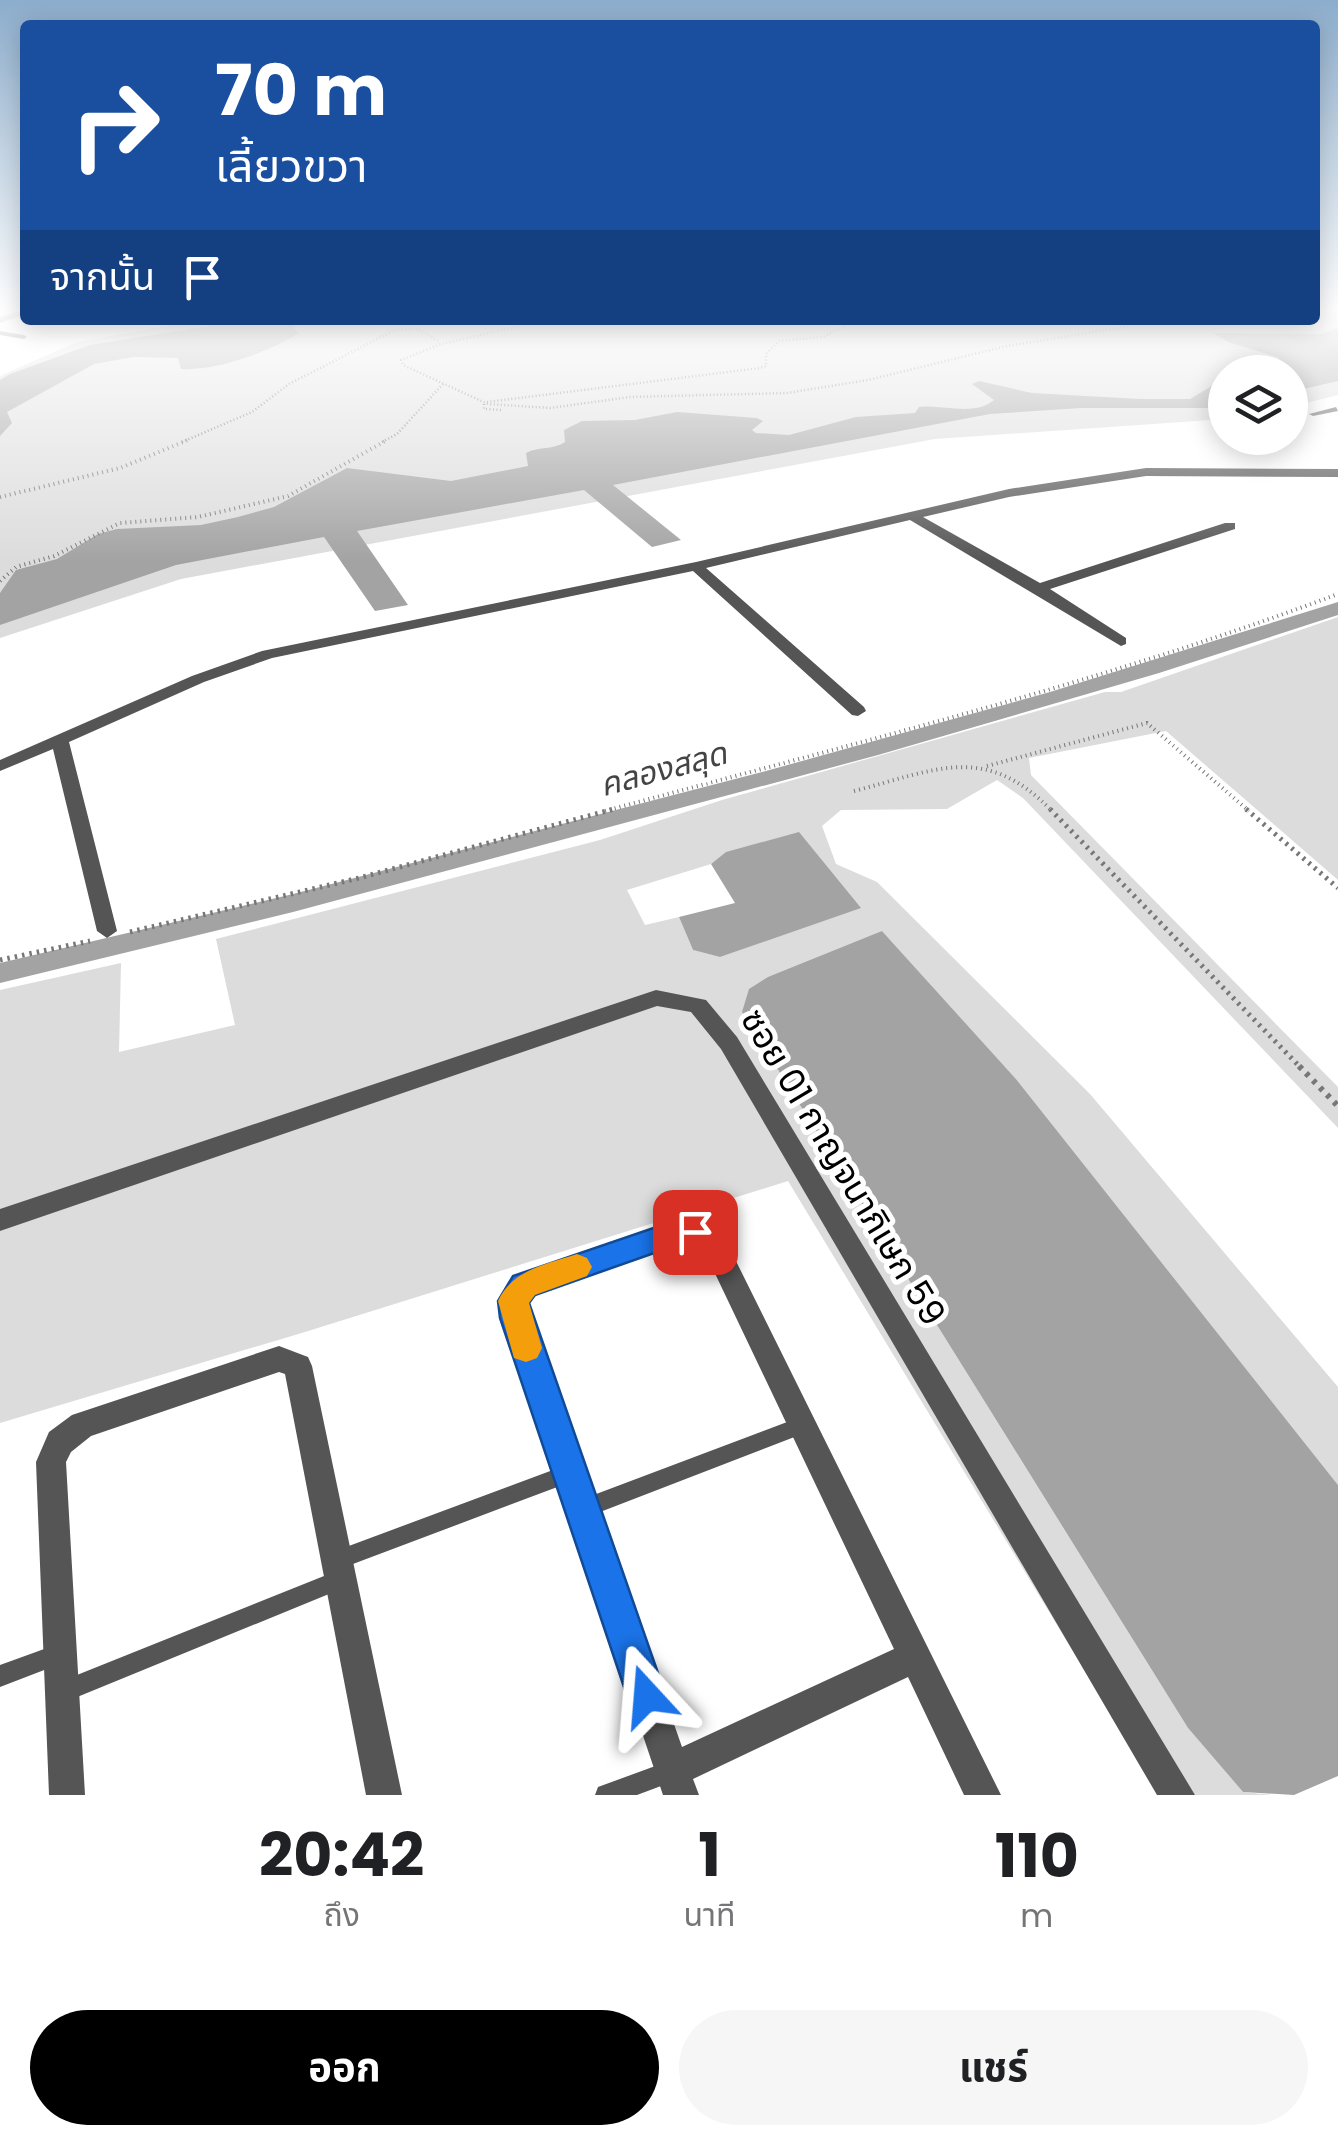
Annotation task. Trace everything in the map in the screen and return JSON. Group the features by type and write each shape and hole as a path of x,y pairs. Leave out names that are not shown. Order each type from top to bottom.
{"street":[{"path":"0,766 58,738 268,654 696,566 1009,493 1146,472 1338,472"},
{"path":"912,516 1039,588 1120,641"},
{"path":"1039,588 1230,526"},
{"path":"696,566 858,711"},
{"path":"58,738 107,935"},
{"name":"ซอย 01 กาญจนาภิเษก 59","path":"0,1220 656,998 698,1005 728,1042 1177,1795"},
{"path":"916,1656 677,1783 516,1318 513,1301 524,1286 674,1234 695,1232 710,1240 720,1255 916,1656 983,1795"},
{"path":"66,1795 51,1462 60,1442 82,1424 279,1360 298,1366 384,1795"}],"lane":[{"path":"1314,414 1336,408"},
{"path":"582,1509 803,1425"},
{"path":"62,1692 569,1472"},
{"path":"0,1676 60,1654"},
{"path":"606,1795 677,1783"}],"path":[{"path":"0,497 120,468 252,412 275,395"},
{"path":"0,581 16,566 54,556 120,523 198,517 288,496 396,434 434,395"},
{"path":"468,395 484,402 561,395"},
{"path":"484,402 484,410 489,411 550,408 630,397 717,395"},
{"path":"0,960 358,878 1077,683 1222,638 1338,594"},
{"path":"854,791 959,768 984,767 1147,724 1338,888"},
{"path":"984,767 1006,774 1032,790 1338,1106"}],"shaded area":[{"path":"0,395 1208,395 1208,420 935,439 181,579 0,638"},
{"path":"0,395 38,395 7,412 12,423 0,436"},
{"path":"987,395 1190,399 1208,395 1208,408 1081,408 990,414 613,485 681,540 652,547 584,490 357,531 408,605 375,611 324,537 176,565 0,625 0,593 16,570 57,559 98,534 117,529 201,525 238,517 274,507 347,468 451,481 528,466 526,453 565,442 564,430 582,421 635,420 677,412 757,418 763,421 752,430 756,433 789,435 856,417 915,413 919,407 977,408 994,400"},
{"path":"1308,395 1338,395 1308,402"},
{"path":"1338,617 1338,880 1166,731 1029,758 1031,775 1338,1087 1338,1128 1023,798 997,780 947,809 841,810 822,826 836,864 877,882 1090,1094 1338,1387 1338,1485 1016,1079 882,931 742,1012 1188,1728 1243,1792 1272,1795 1160,1795 788,1181 0,1423 0,990 121,963 119,1052 235,1025 216,939 600,840 722,800 1105,692 1121,692","holes":["727,852 846,892 860,908 720,957 693,950 679,917 645,925 627,890 711,864"]},
{"path":"799,832 861,908 720,957 693,950 679,917 735,903 711,864 726,852"},
{"path":"882,931 1016,1079 1338,1485 1338,1776 1294,1795 1243,1792 1188,1728 742,1012 749,989 768,977"}],"waterway":[{"name":"คลองสลุด","path":"0,973 293,903 869,750 1152,668 1338,608"}],"slow traffic":[{"path":"526,1348 513,1301 524,1286 577,1267"}],"route":[{"path":"647,1696 513,1301 524,1286 674,1234 695,1232"}]}
